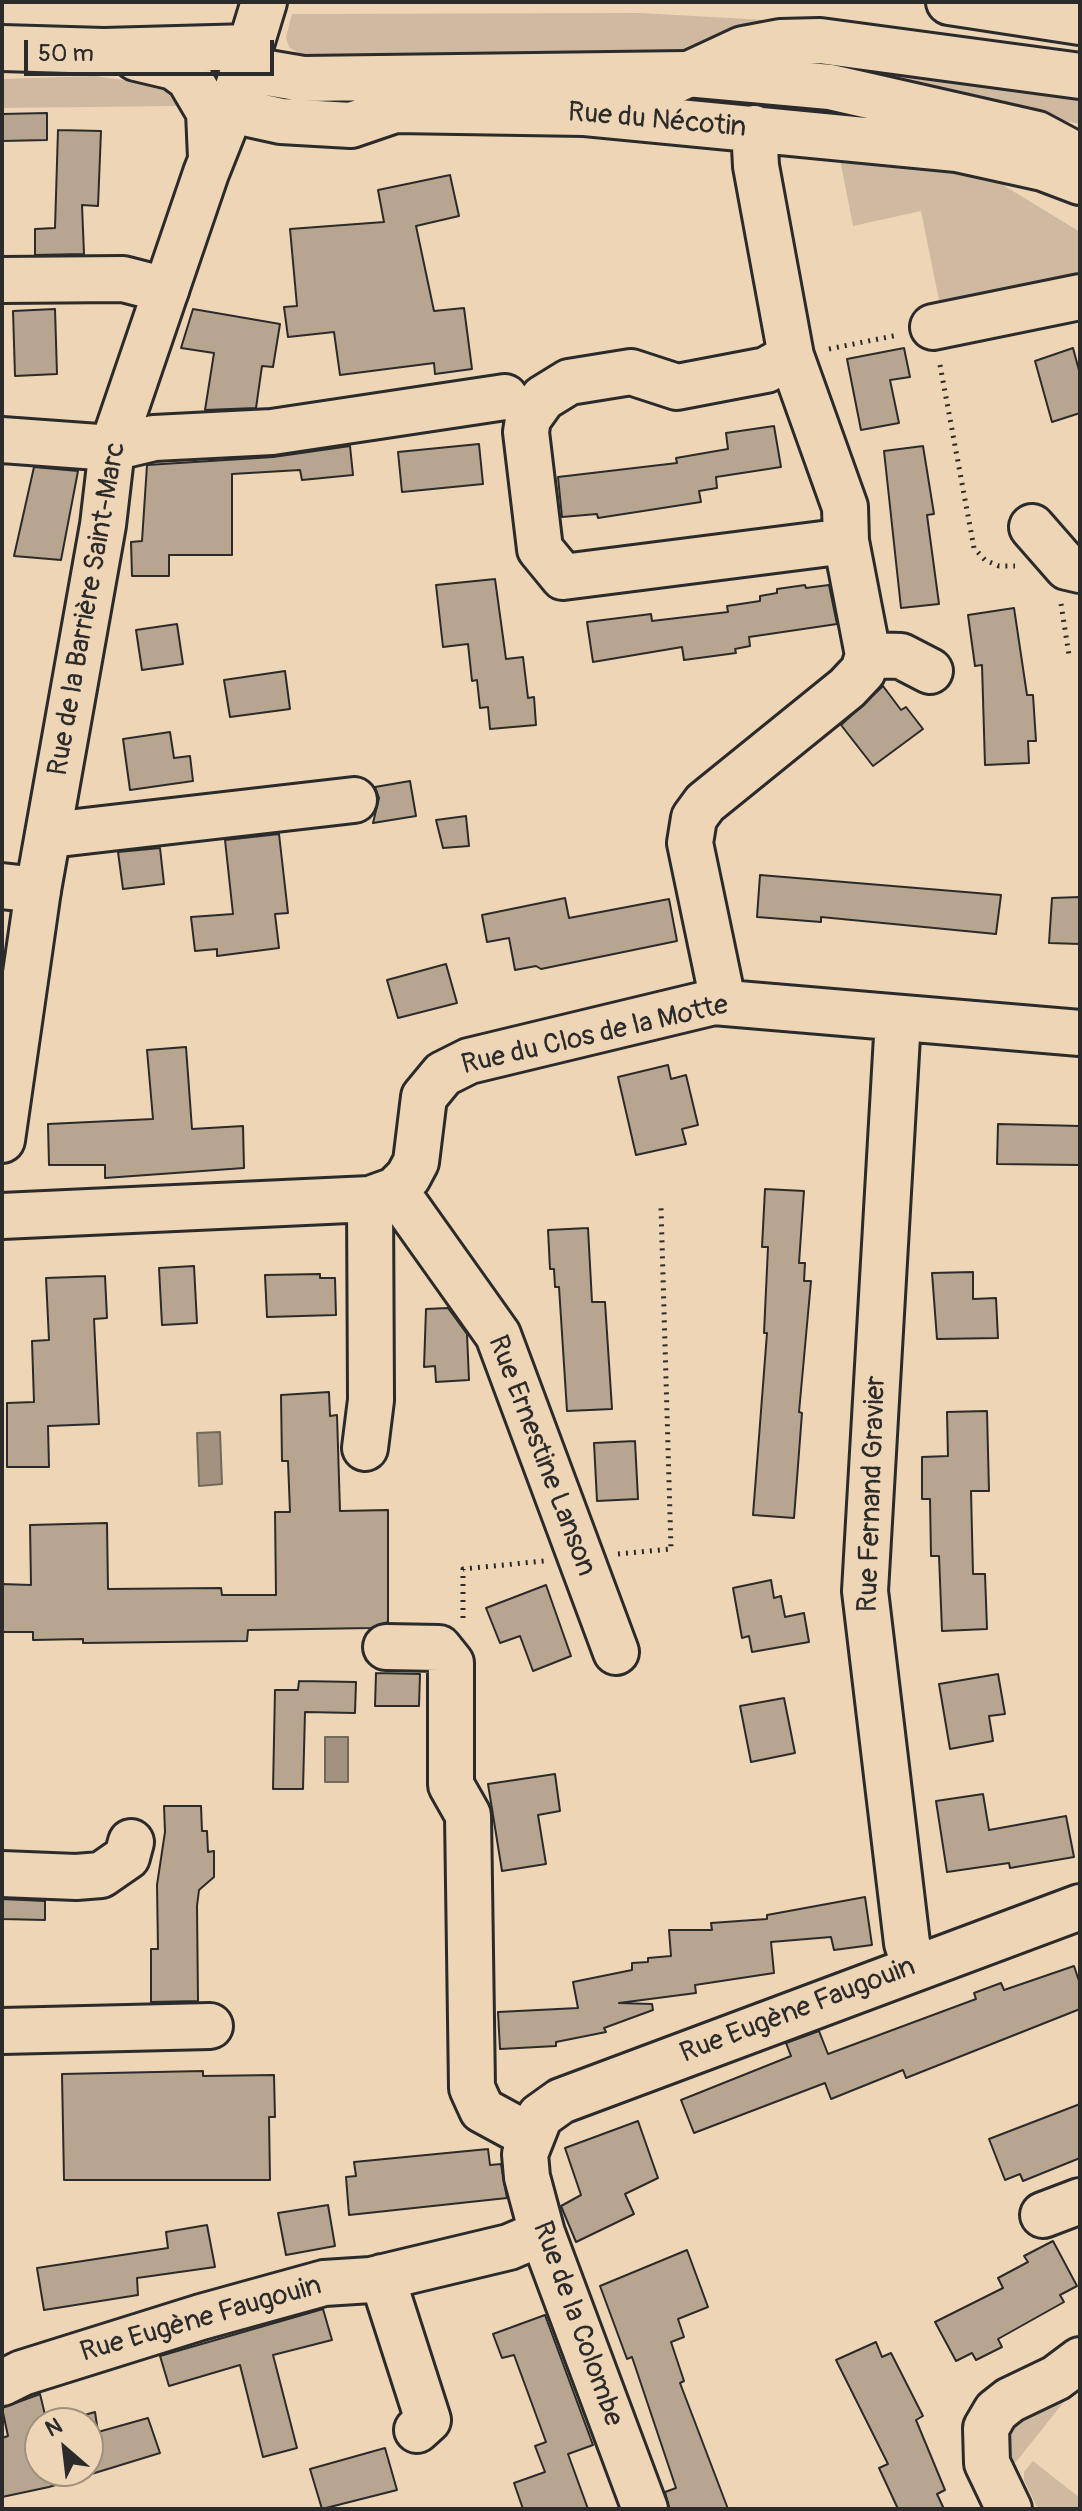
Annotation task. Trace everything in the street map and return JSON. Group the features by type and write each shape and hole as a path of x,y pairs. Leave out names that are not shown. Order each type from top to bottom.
{"street":[{"path":"949,2 1080,22"},
{"name":"Rue du Nécotin","path":"104,51 254,37 303,79 687,74 806,86 911,103 1037,134 1080,157"},
{"name":"Rue de la Barrière Saint-Marc","path":"2,1140 20,888 50,835 103,525 112,448 254,37"},
{"path":"585,113 631,101 743,49 780,42 820,41 1080,76"},
{"path":"2,48 104,51 184,71 201,93 209,112 212,160"},
{"path":"723,1001 690,843 694,818 705,803 847,688 863,671 868,655 846,541 845,507 791,356 756,166 754,128 806,86"},
{"name":"Rue du Nécotin","path":"231,110 281,121 351,125 395,110 585,113 957,149 1043,168 1080,182"},
{"path":"2,280 123,279 166,290"},
{"path":"933,327 1080,297"},
{"path":"791,356 766,370 677,387 631,372 569,382 543,398 528,419 526,432 540,549 563,577 846,541"},
{"path":"2,440 112,448 154,438 272,432 505,397"},
{"path":"1029,546 1067,567 1070,582"},
{"path":"868,655 901,656 930,671"},
{"path":"50,835 354,800"},
{"name":"Rue du Clos de la Motte","path":"382,1195 416,1162 424,1097 443,1074 469,1061 723,1001 1080,1033"},
{"name":"Rue Fernand Gravier","path":"898,1019 865,1591 907,1943 915,1967"},
{"path":"2,1216 382,1195 371,1400 365,1448"},
{"name":"Rue Ernestine Lanson","path":"382,1195 498,1335 616,1652"},
{"path":"386,1647 439,1648 451,1663 451,1785 468,1815 472,2088 482,2110 530,2136"},
{"path":"2,1874 101,1875 127,1857 131,1842"},
{"name":"Rue Eugène Faugouin","path":"530,2136 540,2116 561,2101 1080,1907"},
{"path":"2,2031 209,2038 2,2054"},
{"name":"Rue de la Colombe","path":"530,2136 525,2154 527,2177 542,2233 645,2509"},
{"name":"Rue Eugène Faugouin","path":"2,2383 22,2373 293,2291 324,2283 382,2277 509,2247 542,2233"},
{"path":"382,2277 428,2420 417,2430"},
{"path":"1009,2509 987,2463 986,2428 996,2411 1010,2400 1056,2378 1080,2360"}],"path":[{"path":"791,356 933,327 974,548 985,560 999,566 1029,546"},
{"path":"1069,655 1070,582"},
{"path":"451,1663 463,1640 463,1569 671,1549 661,1208"}],"shaded area":[{"path":"640,13 765,20 763,26 647,60 310,61 289,47 286,37 292,14"},
{"path":"814,61 1080,89 1080,124 814,69"},
{"path":"95,76 163,86 177,106 2,108 2,79"},
{"path":"840,159 985,174 1080,232 1080,292 943,320 921,211 853,226"},
{"path":"220,1432 222,1484 199,1486 197,1433"},
{"path":"325,1737 348,1737 348,1782 325,1782"},
{"path":"1070,2394 1016,2462 1006,2465 1006,2423"},
{"path":"1033,2461 1080,2498 1080,2509 1038,2509 1024,2480 1024,2472"}],"building":[{"path":"47,113 47,140 2,141 2,114"},
{"path":"58,130 101,131 98,206 82,205 84,254 35,255 35,229 55,228"},
{"path":"450,175 459,216 416,226 434,311 464,308 472,369 435,374 434,363 340,375 334,332 288,337 284,307 297,306 290,229 384,222 378,190"},
{"path":"55,309 57,374 15,376 13,311"},
{"path":"193,309 280,324 273,367 262,366 256,408 205,410 214,353 181,348"},
{"path":"904,348 910,377 890,380 899,423 861,430 847,359"},
{"path":"1073,348 1080,374 1080,413 1052,422 1035,361"},
{"path":"774,426 781,467 716,477 717,488 699,491 701,502 598,518 597,514 562,517 558,477 677,463 676,458 728,449 726,433"},
{"path":"479,444 483,484 402,492 398,452"},
{"path":"350,446 353,475 302,480 300,470 232,474 232,555 169,555 169,576 132,576 131,542 142,541 147,465 273,457"},
{"path":"923,446 934,514 927,515 939,604 901,608 884,451"},
{"path":"34,467 78,471 61,560 14,556"},
{"path":"495,579 506,659 523,657 528,698 534,697 536,725 490,729 488,707 480,708 477,680 472,681 468,644 443,647 436,585"},
{"path":"805,585 806,588 829,585 837,624 749,637 750,646 735,649 736,653 684,660 682,647 593,662 587,622 651,614 652,621 728,612 727,606 760,601 760,596 777,593 777,589"},
{"path":"1014,608 1027,695 1033,695 1036,741 1028,741 1029,763 985,765 982,665 975,666 968,615"},
{"path":"177,624 183,664 142,670 136,630"},
{"path":"285,671 290,709 230,717 224,680"},
{"path":"883,686 901,710 906,707 923,729 873,766 841,725"},
{"path":"170,732 174,758 190,756 193,781 130,790 123,739"},
{"path":"410,781 416,816 373,823 379,798 375,787"},
{"path":"466,816 469,846 443,848 436,820"},
{"path":"279,834 288,913 275,914 279,948 217,956 217,949 195,951 191,917 233,914 225,840"},
{"path":"160,848 164,884 123,889 118,852"},
{"path":"760,875 1001,895 996,934 821,917 821,922 757,917"},
{"path":"1080,897 1080,944 1049,943 1052,898"},
{"path":"565,898 569,918 669,899 677,941 541,969 536,966 515,970 509,938 487,942 482,915"},
{"path":"446,964 457,1003 398,1018 387,980"},
{"path":"186,1047 192,1129 243,1126 244,1168 105,1178 105,1165 49,1165 48,1124 153,1119 147,1050"},
{"path":"668,1065 671,1079 686,1075 698,1125 682,1129 686,1144 636,1155 618,1077"},
{"path":"998,1124 1080,1126 1080,1165 997,1164"},
{"path":"765,1189 804,1191 799,1263 805,1263 804,1281 811,1281 799,1412 802,1413 794,1518 753,1515 767,1333 764,1333 768,1247 762,1247"},
{"path":"588,1228 592,1302 605,1302 612,1409 567,1411 559,1287 555,1287 554,1269 550,1269 548,1230"},
{"path":"194,1266 197,1323 162,1325 159,1268"},
{"path":"973,1272 973,1299 996,1298 998,1338 937,1339 932,1273"},
{"path":"320,1274 320,1278 335,1278 336,1315 267,1317 265,1275"},
{"path":"105,1276 107,1318 94,1319 99,1424 48,1426 49,1467 7,1467 7,1403 34,1402 32,1341 49,1340 46,1278"},
{"path":"448,1308 467,1334 469,1380 436,1382 435,1366 424,1367 426,1309"},
{"path":"329,1392 330,1416 337,1415 340,1511 388,1510 388,1622 371,1628 248,1630 247,1641 83,1643 83,1639 33,1640 33,1632 2,1632 2,1584 31,1585 30,1525 107,1523 108,1589 221,1588 222,1595 276,1595 275,1512 290,1512 288,1461 282,1461 281,1395"},
{"path":"987,1411 989,1491 971,1491 973,1574 985,1574 987,1629 942,1631 939,1556 931,1556 930,1499 922,1499 922,1457 948,1456 947,1412"},
{"path":"635,1441 638,1499 597,1501 594,1443"},
{"path":"771,1580 774,1598 781,1596 785,1617 804,1613 809,1642 752,1652 749,1636 742,1638 733,1588"},
{"path":"546,1585 571,1656 533,1671 520,1636 500,1643 486,1608"},
{"path":"376,1673 420,1674 419,1706 375,1706"},
{"path":"998,1674 1005,1714 989,1716 993,1741 950,1749 939,1684"},
{"path":"299,1681 356,1682 355,1713 305,1712 303,1789 273,1789 275,1690 298,1690"},
{"path":"784,1698 795,1753 751,1762 740,1706"},
{"path":"555,1774 560,1811 538,1815 546,1864 502,1871 488,1784"},
{"path":"983,1794 989,1830 1066,1816 1074,1857 1010,1868 1009,1863 947,1872 936,1801"},
{"path":"164,1806 201,1806 202,1831 207,1831 208,1852 214,1851 214,1877 199,1890 197,1906 198,2001 151,2002 151,1949 158,1949 157,1885 165,1832"},
{"path":"865,1897 872,1945 834,1950 831,1937 771,1942 774,1973 695,1985 696,1993 619,2003 652,2004 653,2010 604,2028 606,2032 556,2042 556,2046 500,2049 498,2012 578,2008 573,1982 632,1970 632,1963 648,1962 648,1958 671,1956 669,1930 712,1930 711,1923 767,1919 767,1915"},
{"path":"2,1899 45,1901 45,1920 2,1919"},
{"path":"1074,1966 1080,1984 1080,2009 906,2078 903,2070 831,2099 825,2083 694,2133 681,2100 791,2056 786,2043 819,2031 828,2054 976,1999 974,1993 1001,1983 1004,1990"},
{"path":"203,2071 203,2076 274,2075 275,2117 269,2117 270,2180 64,2180 62,2074"},
{"path":"1080,2104 1080,2158 1023,2181 1020,2174 1005,2180 989,2139"},
{"path":"638,2121 658,2178 625,2194 634,2214 576,2242 561,2206 581,2195 565,2148"},
{"path":"488,2149 490,2165 501,2164 507,2198 349,2215 346,2177 356,2176 354,2162"},
{"path":"328,2205 335,2246 286,2255 278,2213"},
{"path":"207,2225 215,2267 137,2278 138,2295 44,2310 37,2268 168,2248 166,2232"},
{"path":"1053,2241 1077,2286 1060,2295 1064,2302 998,2339 1002,2347 976,2360 972,2353 956,2361 935,2322 1003,2288 998,2278 1028,2262 1024,2256"},
{"path":"687,2250 708,2307 678,2319 684,2337 671,2342 684,2381 680,2383 728,2509 669,2509 665,2492 676,2488 632,2357 627,2359 600,2286"},
{"path":"323,2309 332,2340 273,2355 297,2448 263,2457 240,2365 169,2386 160,2356"},
{"path":"545,2315 593,2445 568,2454 588,2509 523,2509 514,2483 545,2472 535,2446 546,2442 514,2355 502,2358 493,2334"},
{"path":"876,2342 882,2357 891,2353 923,2416 916,2420 945,2490 937,2494 944,2509 898,2509 879,2468 888,2464 836,2360"},
{"path":"40,2394 43,2407 24,2407 24,2487 49,2487 2,2497 2,2438 8,2436 2,2408"},
{"path":"148,2418 160,2453 104,2470 104,2430"},
{"path":"385,2448 397,2490 322,2509 310,2469"}]}
